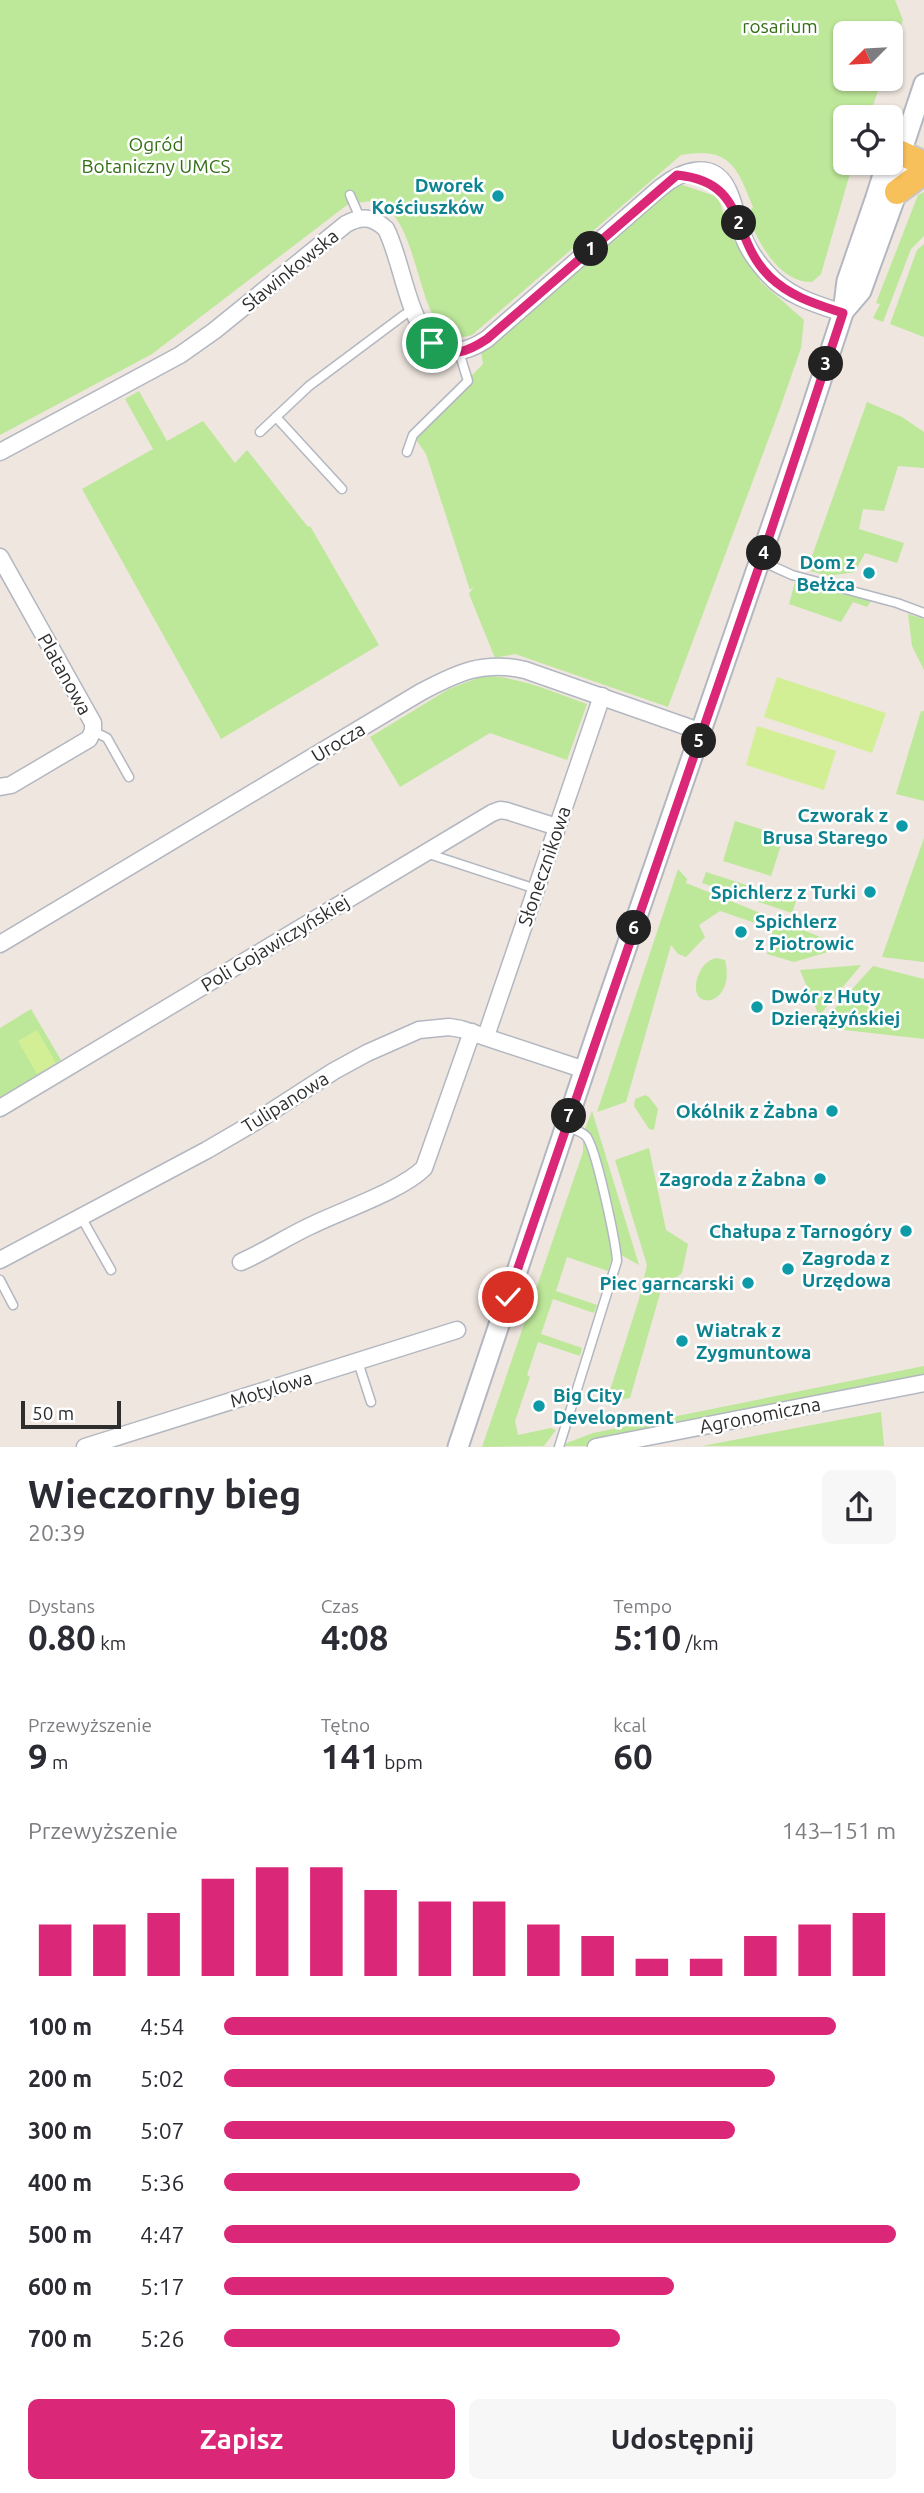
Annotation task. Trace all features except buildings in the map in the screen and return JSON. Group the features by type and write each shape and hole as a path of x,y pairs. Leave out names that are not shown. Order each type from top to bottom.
{"main road":[{"path":"910,146 924,164"},
{"path":"897,191 924,172"}],"street":[{"path":"843,313 861,291 897,191 924,84"},
{"path":"458,1447 761,561 843,313 847,281 883,175 910,146"},
{"path":"459,352 474,348 496,331 677,175 691,176 711,183 734,207 748,246 769,276 802,299 843,313"},
{"name":"Sławinkowska","path":"0,452 186,351 346,224 360,218 372,219 386,229 409,312 438,348 445,352 459,352"},
{"name":"Platanowa","path":"0,557 93,723 89,739 11,785 0,787"},
{"name":"Urocza","path":"0,944 421,692 452,676 481,667 509,666 602,696 702,733"},
{"name":"Słonecznikowa","path":"241,1262 407,1181 424,1168 536,889 602,696"},
{"name":"Poli Gojawiczyńskiej","path":"0,1108 500,810 557,827"},
{"name":"Tulipanowa","path":"0,1260 233,1135 334,1071 404,1035 442,1027 479,1034 585,1070"},
{"name":"Motylowa","path":"85,1447 457,1330"},
{"name":"Agronomiczna","path":"596,1447 924,1383"}],"lane":[{"path":"350,195 360,218"},
{"path":"260,432 309,386 409,312"},
{"path":"407,452 414,435 468,381 459,352"},
{"path":"276,417 342,489"},
{"path":"761,561 792,575 892,601 924,613"},
{"path":"93,731 107,738 129,777"},
{"path":"426,853 536,889"},
{"path":"559,1447 617,1257 595,1159 586,1137 566,1126"},
{"path":"81,1217 111,1270"},
{"path":"0,1280 13,1305"},
{"path":"358,1362 371,1402"}],"green space":[{"name":"Ogród Botaniczny UMCS","path":"0,0 895,0 903,21 833,21 833,91 878,91 873,105 833,105 833,175 850,175 821,274 812,282 800,281 790,276 771,259 757,237 748,215 753,207 742,181 729,163 711,154 681,155 472,335 453,336 439,325 429,305 403,231 391,212 374,202 361,202 347,205 152,354 0,435"},
{"path":"674,182 718,197 731,236 761,282 804,320 801,348 779,411 668,707 515,654 495,658 469,594 474,586 470,590 426,454 413,435 483,364 481,352"},
{"path":"924,192 924,236 911,249 883,322 873,318 880,304 876,303 918,195"},
{"path":"924,244 924,337 890,324 917,250"},
{"path":"139,391 167,441 203,421 235,463 247,450 308,527 310,526 379,645 221,739 82,489 153,449 125,399"},
{"path":"867,402 902,417 924,432 924,468 898,466 884,511 863,509 859,529 904,543 897,563 865,553 855,572 828,576 807,570"},
{"path":"796,578 871,601 867,607 853,602 841,622 789,604"},
{"path":"908,614 924,619 924,670 912,646"},
{"path":"483,676 523,682 587,704 567,760 490,733 400,787 370,737 449,689"},
{"path":"777,677 886,713 872,753 764,717"},
{"path":"921,711 924,711 924,801 896,794"},
{"path":"757,726 836,751 824,790 746,765"},
{"path":"735,821 784,836 771,876 723,861"},
{"path":"924,838 924,962 882,957"},
{"path":"678,869 687,879 686,883 845,947 794,962 767,954 773,929 720,911 699,925 705,937 686,957 678,954 671,945 626,1102 597,1112"},
{"path":"706,872 796,901 792,913 702,883"},
{"path":"716,958 725,960 727,976 724,988 718,996 704,1000 698,996 696,988 698,976 705,964"},
{"path":"861,965 819,1016 800,970"},
{"path":"873,966 924,979 924,1039 818,1027"},
{"path":"31,1009 61,1060 0,1098 0,1028"},
{"path":"37,1030 56,1063 37,1074 18,1041"},
{"path":"645,1095 658,1109 654,1130 649,1129 634,1106 635,1099"},
{"path":"592,1111 639,1265 614,1251 608,1271 567,1257 556,1291 597,1305 594,1313 553,1299 541,1334 582,1348 580,1356 538,1342 527,1375 530,1377 515,1421 518,1435 551,1428 556,1430 544,1446 482,1447 583,1152 583,1134"},
{"path":"649,1148 666,1230 688,1244 682,1273 661,1290 630,1398 606,1403 647,1265 615,1160"},
{"path":"924,1366 924,1383 597,1446 559,1446 593,1433"},
{"path":"881,1412 884,1446 702,1446 723,1442"}],"place":[{"name":"Dworek Kościuszków","path":"498,196"},
{"name":"Dom z Bełżca","path":"869,573"},
{"name":"Czworak z Brusa Starego","path":"902,826"},
{"name":"Spichlerz z Turki","path":"870,892"},
{"name":"Spichlerz z Piotrowic","path":"741,932"},
{"name":"Dwór z Huty Dzierążyńskiej","path":"757,1007"},
{"name":"Okólnik z Żabna","path":"832,1111"},
{"name":"Zagroda z Żabna","path":"820,1179"},
{"name":"Chałupa z Tarnogóry","path":"906,1231"},
{"name":"Zagroda z Urzędowa","path":"788,1269"},
{"name":"Piec garncarski","path":"748,1283"},
{"name":"Wiatrak z Zygmuntowa","path":"682,1341"},
{"name":"Big City Development","path":"539,1406"}],"route":[{"path":"432,343 445,352 474,348 677,175 691,176 711,183 723,194 734,207 748,246 769,276 802,299 843,313 761,561 508,1297"}],"park label":[{"name":"rosarium","path":"780,26"}]}
